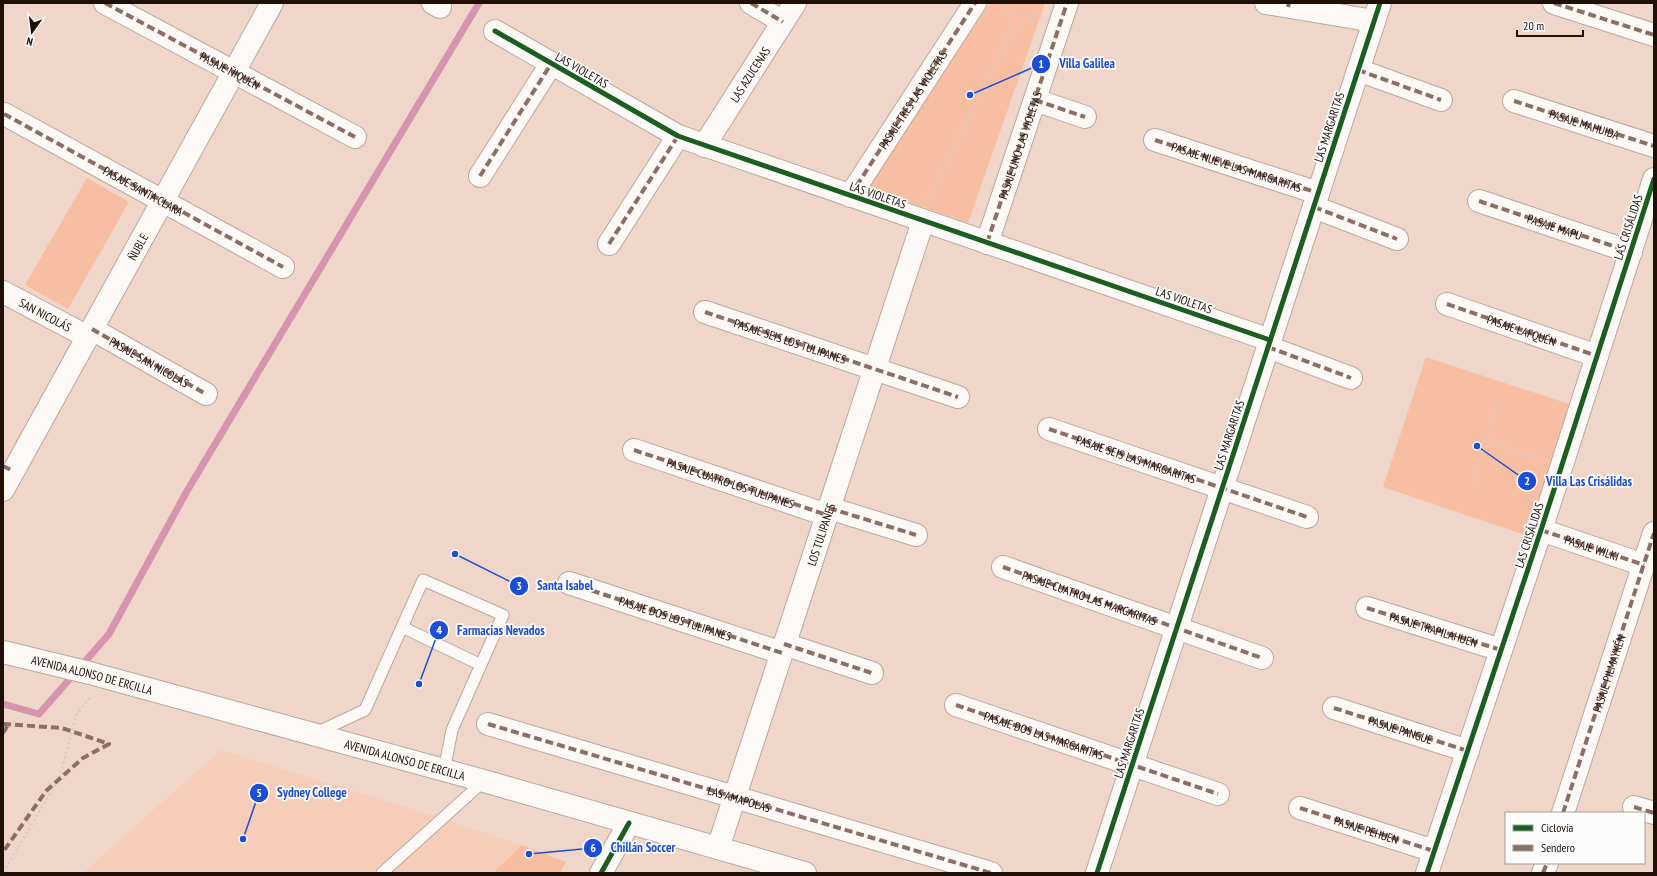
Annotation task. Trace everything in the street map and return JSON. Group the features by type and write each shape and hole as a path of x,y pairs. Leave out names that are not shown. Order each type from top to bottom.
{"street":[{"name":"PASAJE ÑIQUÉN","path":"105,3 355,137"},
{"name":"ÑUBLE","path":"6,476 90,333 272,3"},
{"path":"751,3 783,22"},
{"name":"LAS AZUCENAS","path":"704,146 795,3"},
{"name":"PASAJE TRES LAS VIOLETAS","path":"850,196 975,3"},
{"path":"1266,3 1377,12"},
{"path":"1554,3 1654,35"},
{"name":"PASAJE UNO LAS VIOLETAS","path":"987,243 1035,100 1057,5"},
{"name":"LAS MARGARITAS","path":"1097,873 1377,12"},
{"name":"LAS VIOLETAS","path":"494,32 678,136 987,243 1269,344 1351,378"},
{"path":"480,176 551,64"},
{"path":"1358,70 1441,100"},
{"path":"1035,100 1085,117"},
{"name":"PASAJE MAHUIDA","path":"1514,101 1654,146"},
{"name":"PASAJE SANTA CLARA","path":"4,114 283,267"},
{"path":"609,244 678,136"},
{"name":"PASAJE NUEVE LAS MARGARITAS","path":"1156,140 1316,200 1397,239"},
{"name":"LAS CRISÁLIDAS","path":"1427,873 1562,466 1654,179"},
{"name":"PASAJE MAPU","path":"1479,201 1631,252"},
{"name":"LOS TULIPANES","path":"718,848 923,221"},
{"name":"SAN NICOLÁS","path":"3,292 90,333"},
{"name":"PASAJE LAFQUÉN","path":"1447,304 1597,356"},
{"name":"PASAJE SEIS LOS TULIPANES","path":"705,312 958,396"},
{"name":"PASAJE SAN NICOLÁS","path":"90,333 206,394"},
{"name":"PASAJE SEIS LAS MARGARITAS","path":"1049,429 1307,517"},
{"name":"PASAJE CUATRO LOS TULIPANES","path":"634,450 828,511 916,535"},
{"name":"PASAJE WILKI","path":"1541,530 1644,565"},
{"name":"PASAJE PILMAYKÉN","path":"1563,812 1654,533"},
{"name":"PASAJE CUATRO LAS MARGARITAS","path":"1003,567 1262,658"},
{"name":"PASAJE DOS LOS TULIPANES","path":"569,583 783,649 872,673"},
{"name":"PASAJE TRAPILAHUEN","path":"1367,608 1501,650"},
{"name":"AVENIDA ALONSO DE ERCILLA","path":"3,652 98,675 629,822 805,873"},
{"name":"PASAJE DOS LAS MARGARITAS","path":"956,706 1218,794"},
{"name":"PASAJE PANGUE","path":"1334,708 1468,751"},
{"name":"LAS AMAPOLAS","path":"488,724 990,873"},
{"name":"PASAJE PEHUEN","path":"1300,808 1434,850"},
{"path":"600,873 629,822"}],"lane":[{"path":"312,735 365,710 423,580 503,615 452,730 444,771"},
{"path":"402,627 481,664"},
{"path":"382,873 484,782"}],"path":[{"path":"1006,3 1011,31"},
{"path":"923,221 928,198 1011,31 1057,5"},
{"path":"1472,481 1498,404"},
{"path":"1485,441 1562,466"},
{"path":"5,873 5,869 59,780 76,715 98,675"}],"shaded area":[{"path":"990,3 1045,3 968,223 866,187"},
{"path":"87,178 129,202 68,309 25,285"},
{"path":"1426,357 1572,405 1528,536 1383,487"},
{"path":"221,750 522,845 493,873 83,873"},
{"path":"522,845 566,862 560,873 493,873"}],"waterway":[{"path":"3,704 39,714 109,634 187,491 479,3"}],"marked path":[{"path":"105,3 355,137"},
{"path":"751,3 783,22"},
{"path":"850,196 975,3"},
{"path":"987,243 1067,3"},
{"path":"1288,7 1289,3"},
{"path":"1554,3 1654,35"},
{"path":"480,176 551,64"},
{"path":"1358,70 1441,100"},
{"path":"1035,100 1085,117"},
{"path":"1514,101 1654,146"},
{"path":"4,114 283,267"},
{"path":"609,244 678,136"},
{"path":"1155,140 1318,193"},
{"path":"1479,201 1631,252"},
{"path":"1314,207 1397,239"},
{"path":"1447,304 1597,356"},
{"path":"705,312 958,397"},
{"path":"92,329 206,394"},
{"path":"1268,347 1351,378"},
{"path":"1049,429 1307,517"},
{"path":"634,450 827,515"},
{"path":"3,466 13,471"},
{"path":"829,508 916,535"},
{"path":"1541,530 1644,565"},
{"path":"1563,812 1654,533"},
{"path":"1003,567 1262,658"},
{"path":"569,583 782,653"},
{"path":"1367,608 1501,650"},
{"path":"784,644 872,673"},
{"path":"956,705 1218,794"},
{"path":"1334,708 1468,751"},
{"path":"3,724 62,728 109,744 83,758 46,791 3,852"},
{"path":"488,724 991,873"},
{"path":"3,733 8,725"},
{"path":"1634,807 1654,813"},
{"path":"1300,808 1434,851"},
{"path":"1543,873 1547,864"}],"cycle path":[{"path":"1097,873 1380,3"},
{"path":"495,31 678,136 1270,340"},
{"path":"1427,873 1541,530 1654,179"},
{"path":"601,873 629,823"}],"place":[{"name":"Villa Galilea","path":"970,95"},
{"name":"Villa Las Crisálidas","path":"1477,446"},
{"name":"Santa Isabel","path":"455,554"},
{"name":"Farmacias Nevados","path":"419,684"},
{"name":"Sydney College","path":"243,839"},
{"name":"Chillán Soccer","path":"529,854"}]}
